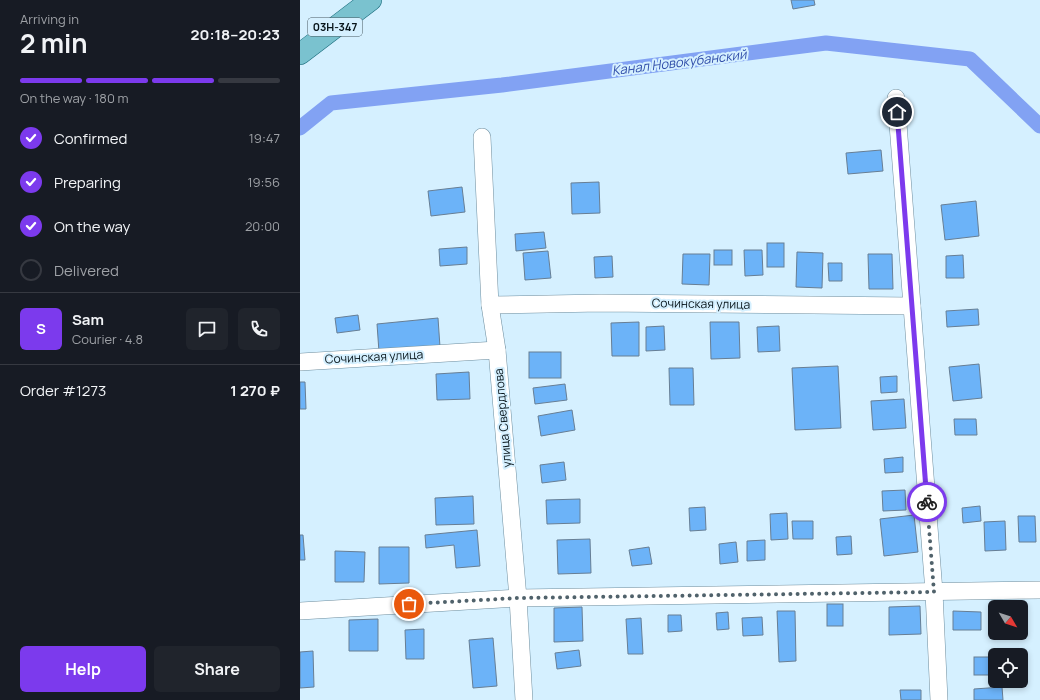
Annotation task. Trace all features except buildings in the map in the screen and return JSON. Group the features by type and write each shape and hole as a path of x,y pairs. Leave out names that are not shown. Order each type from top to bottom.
{"main road":[{"name":"03Н-347","path":"300,54 371,0"}],"street":[{"path":"896,98 934,592 939,700"},
{"name":"улица Свердлова","path":"482,137 490,305 497,350 518,598 524,700"},
{"name":"Сочинская улица","path":"490,305 601,303 912,306"},
{"name":"Сочинская улица","path":"300,362 497,350"},
{"path":"300,611 518,598 1040,590"}],"waterway":[{"name":"Канал Новокубанский","path":"300,128 331,103 502,85 826,43 970,59 1040,126"}],"way so far":[{"path":"409,604 518,598 934,592 927,502"}],"route":[{"path":"897,112 927,502"}]}
